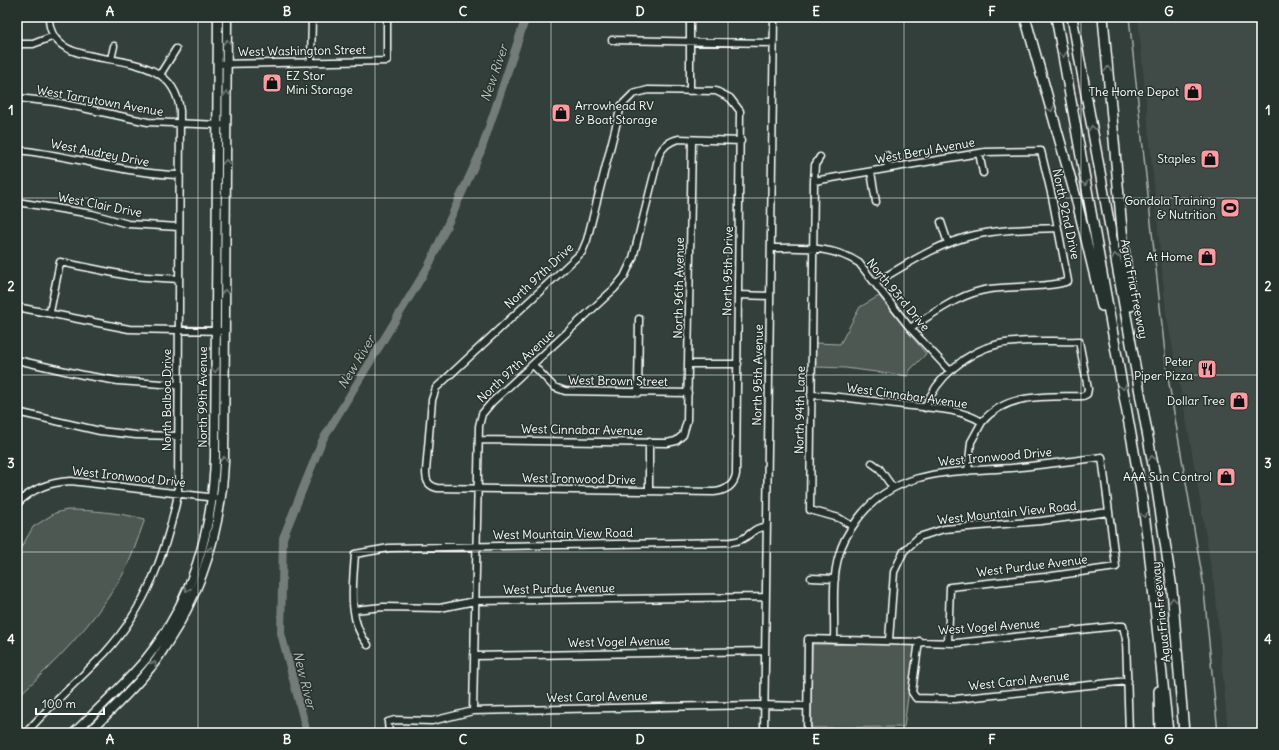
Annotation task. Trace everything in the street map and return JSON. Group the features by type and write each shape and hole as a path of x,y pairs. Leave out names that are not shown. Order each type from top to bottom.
{"highway":[{"path":"1025,17 1076,198 1106,326 1116,349"},
{"name":"Agua Fria Freeway","path":"1056,17 1138,478 1149,550 1168,733"},
{"name":"Agua Fria Freeway","path":"1072,17 1133,349 1169,566 1177,639 1184,733"},
{"path":"1104,17 1123,241 1135,332 1133,349"},
{"path":"1149,550 1159,692 1160,733"},
{"path":"1177,639 1184,666 1190,733"}],"main road":[{"name":"North 99th Avenue","path":"74,733 133,673 160,640 185,594 204,542 217,498 216,243 218,17"},
{"name":"North 99th Avenue","path":"88,733 140,680 155,662 180,624 196,591 209,557 217,498 224,462 227,17"},
{"path":"216,243 226,243"},
{"path":"133,673 140,680"}],"street":[{"path":"17,44 33,44 54,36 49,17"},
{"path":"311,63 312,17"},
{"name":"West Washington Street","path":"217,64 387,61 387,17"},
{"path":"690,17 690,91"},
{"name":"North 95th Avenue","path":"764,733 774,17"},
{"name":"North Balboa Drive","path":"26,733 105,653 126,626 140,604 152,582 161,560 178,494 177,385 180,124 177,94 169,80 160,73 111,59 75,52 62,45 54,36"},
{"path":"612,40 773,43"},
{"path":"111,59 114,46"},
{"path":"160,73 176,49"},
{"name":"North 97th Drive","path":"428,483 426,471 432,400 436,388 582,252 588,240 622,104 633,94 645,90 690,91"},
{"name":"North 95th Drive","path":"690,91 721,93 735,102 740,116 741,141 736,474 729,487"},
{"name":"West Tarrytown Avenue","path":"17,98 55,102 148,122 227,125"},
{"name":"North 97th Avenue","path":"473,711 477,489 480,422 485,410 614,289 624,277 633,258 661,150 674,140 741,141"},
{"name":"North 96th Avenue","path":"683,435 687,425 689,364 692,140"},
{"name":"West Audrey Drive","path":"17,150 77,159 136,172 180,175"},
{"name":"West Beryl Avenue","path":"814,181 979,153 1041,151"},
{"name":"North 92nd Drive","path":"910,328 971,293 992,288 1068,281 1041,151"},
{"path":"979,153 983,173"},
{"path":"886,155 888,168"},
{"name":"North 94th Lane","path":"820,157 815,165 814,181 810,510 839,518 852,526"},
{"path":"871,172 876,202"},
{"name":"West Clair Drive","path":"17,202 92,214 128,224 179,227"},
{"path":"941,222 948,243"},
{"path":"875,283 920,256 948,243 986,233 1058,228"},
{"name":"North 93rd Drive","path":"771,248 813,248 833,251 859,263 910,328 950,371"},
{"path":"50,312 60,262 129,276 179,279"},
{"path":"738,296 770,296"},
{"path":"17,307 50,312 83,321 124,328 178,331 225,331"},
{"path":"812,311 820,311"},
{"path":"638,393 639,319"},
{"path":"925,408 933,390 950,371 980,351 1000,344 1079,341 1088,389 1087,394 1083,396 1024,398 1011,401 996,409 982,422 971,442 968,471"},
{"path":"17,360 84,376 118,381 177,385"},
{"path":"689,364 738,364"},
{"name":"West Brown Street","path":"533,365 551,384 562,390 688,393"},
{"name":"West Cinnabar Avenue","path":"811,395 834,396 960,412 982,422"},
{"path":"17,412 100,431 136,435 178,436"},
{"name":"West Cinnabar Avenue","path":"479,440 672,442 683,435"},
{"path":"649,442 649,491"},
{"name":"West Ironwood Drive","path":"834,640 835,579 839,554 852,526 868,505 893,488 922,476 1040,465 1102,457 1109,512"},
{"path":"872,463 879,468 893,488"},
{"name":"West Ironwood Drive","path":"18,500 46,486 71,481 84,481 217,498"},
{"name":"West Ironwood Drive","path":"428,483 437,488 477,489 714,492 724,490 729,487"},
{"name":"West Mountain View Road","path":"890,640 893,577 898,562 910,544 928,533 944,529 1041,521 1109,512"},
{"name":"West Purdue Avenue","path":"948,643 950,587 1044,577 1116,566 1109,512"},
{"name":"West Mountain View Road","path":"354,610 352,590 355,554 380,548 731,542 742,541 756,529 766,527"},
{"path":"811,578 835,579"},
{"name":"West Purdue Avenue","path":"354,610 383,607 440,608 475,601 766,597"},
{"path":"354,610 360,636 368,645"},
{"name":"West Vogel Avenue","path":"807,706 808,639 890,640 948,643 1123,626 1127,649 1128,681"},
{"name":"West Carol Avenue","path":"919,641 912,692 913,696 916,698 955,699 1128,681"},
{"name":"West Vogel Avenue","path":"474,656 765,651"},
{"path":"1128,681 1129,733"},
{"name":"West Carol Avenue","path":"389,733 388,722 432,721 473,711 764,705 807,706"},
{"path":"807,706 807,733"}],"shaded area":[{"path":"1138,17 1262,17 1262,733 1228,733 1216,597 1190,440 1166,312"},
{"path":"879,296 926,354 910,370 908,376 845,368 816,367 815,343 840,344 860,307"},
{"path":"67,510 106,512 145,519 127,566 119,581 97,613 59,657 17,697 17,555 33,527 55,513"},
{"path":"812,644 915,645 904,727 811,728"}],"waterway":[{"name":"New River","path":"306,733 281,633 283,538 322,441 429,265 481,151 526,17"},
{"path":"1129,17 1167,372 1203,581 1218,733"}],"place":[{"name":"EZ Stor Mini Storage","path":"272,83"},
{"name":"The Home Depot","path":"1193,92"},
{"name":"Arrowhead RV & Boat Storage","path":"561,113"},
{"name":"Staples","path":"1210,159"},
{"name":"Gondola Training & Nutrition","path":"1230,208"},
{"name":"At Home","path":"1207,257"},
{"name":"Peter Piper Pizza","path":"1207,369"},
{"name":"Dollar Tree","path":"1239,401"},
{"name":"AAA Sun Control","path":"1226,477"}]}
